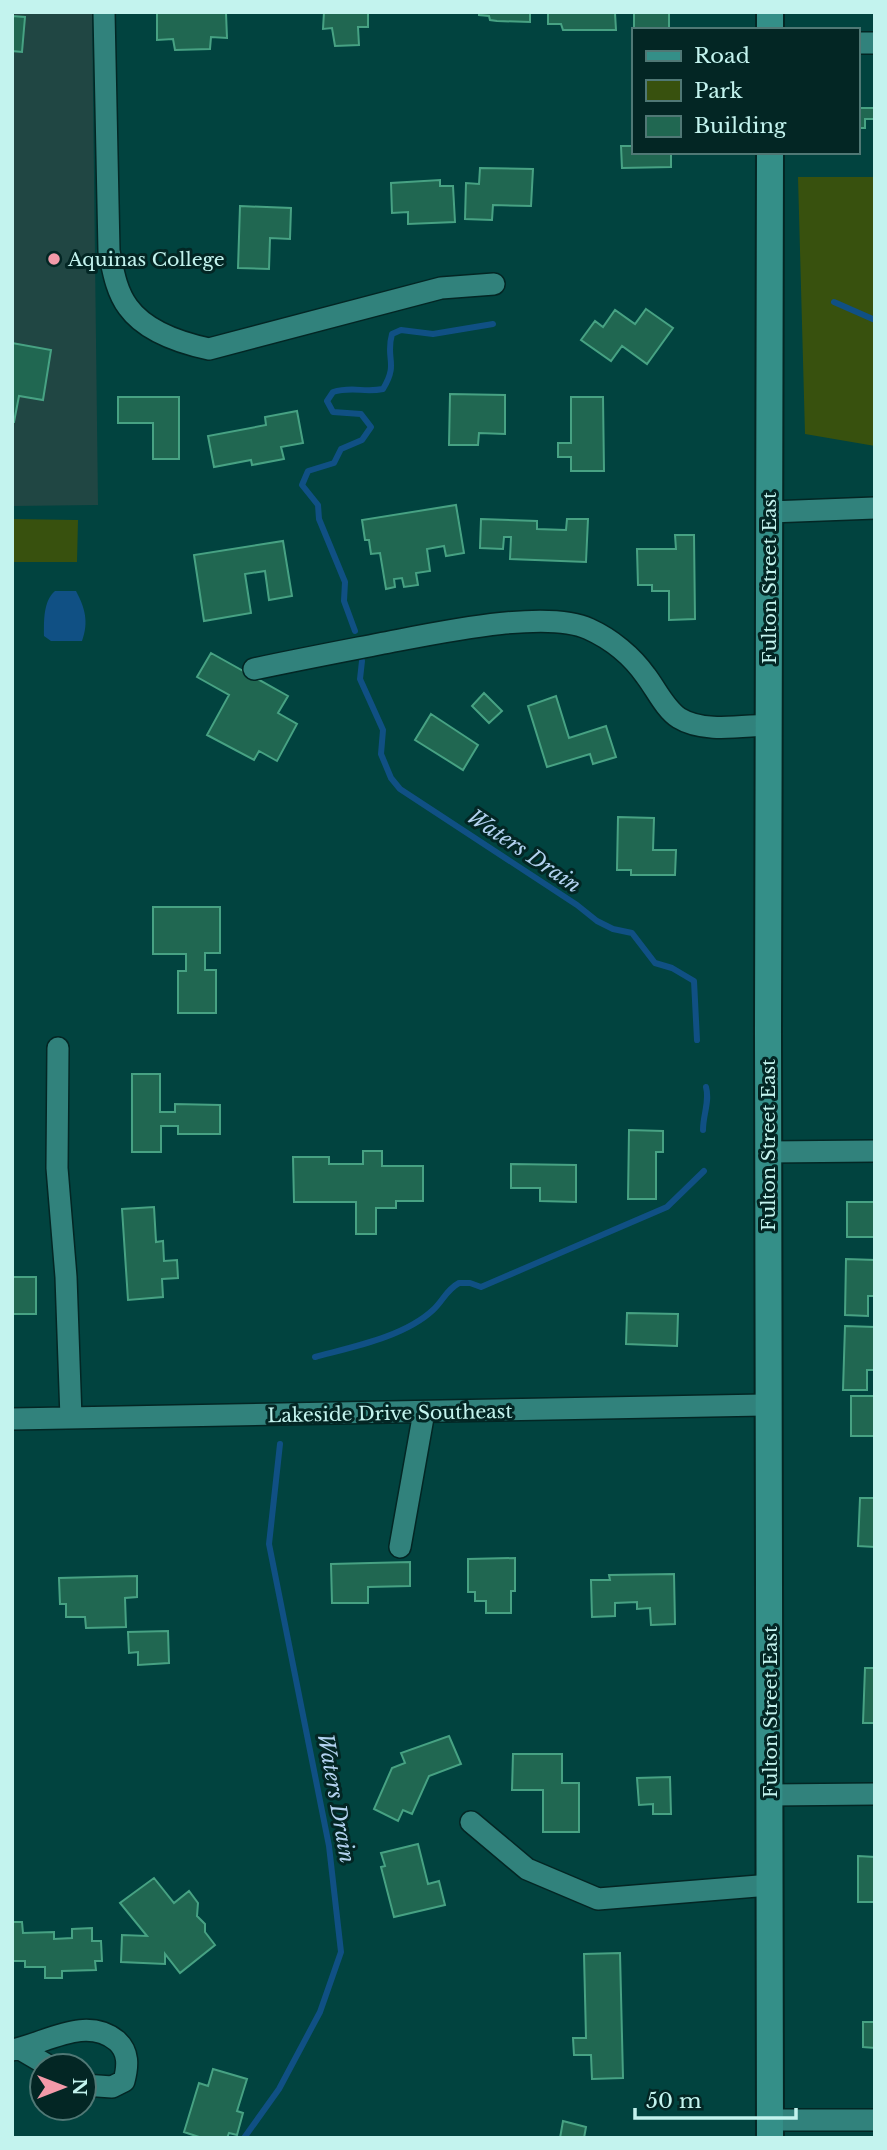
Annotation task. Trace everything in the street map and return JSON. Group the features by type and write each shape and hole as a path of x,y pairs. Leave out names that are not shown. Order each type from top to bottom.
{"main road":[{"name":"Fulton Street East","path":"769,2129 770,154"}],"street":[{"path":"104,12 109,251 116,283 128,308 151,327 181,344 209,349 441,288 494,284"},
{"path":"770,512 875,508"},
{"path":"254,668 485,625 558,622 587,628 620,648 645,673 678,717 697,724 718,726 768,725"},
{"path":"58,1048 57,1168 66,1277 71,1418"},
{"path":"768,1152 875,1152"},
{"name":"Lakeside Drive Southeast","path":"12,1419 769,1405"},
{"path":"400,1547 424,1412"},
{"path":"770,1795 875,1794"},
{"path":"471,1822 527,1869 598,1899 770,1885"},
{"path":"16,2050 56,2035 87,2030 108,2034 122,2045 129,2064 124,2081 112,2087 98,2088"},
{"path":"769,2129 875,2120"}],"shaded area":[{"name":"Aquinas College","path":"12,12 92,12 98,505 12,506"}],"green space":[{"path":"798,177 875,177 875,446 805,434"},
{"path":"12,519 78,520 77,562 12,562"}],"water":[{"path":"55,591 76,591 85,615 82,641 51,641 44,636 46,606"}],"building":[{"path":"157,12 226,13 227,38 211,37 210,49 175,50 173,39 157,40"},
{"path":"324,12 368,12 368,27 358,27 359,45 335,46 332,28 323,29"},
{"path":"479,12 530,12 530,22 490,20 489,16 479,15"},
{"path":"548,12 615,13 616,30 563,30 561,24 548,24"},
{"path":"634,12 669,12 669,28 634,28"},
{"path":"12,16 25,17 22,52 12,51"},
{"path":"859,108 875,108 875,119 865,119 865,128 859,128"},
{"path":"621,146 632,146 632,154 671,154 671,167 622,168"},
{"path":"480,168 533,169 531,206 493,205 492,220 465,219 466,183 479,184"},
{"path":"440,180 440,186 453,186 455,222 408,224 408,212 392,213 391,183"},
{"path":"240,206 291,208 290,239 270,238 269,269 238,268"},
{"path":"646,309 673,328 647,364 622,346 611,361 581,340 595,321 603,327 615,310 635,324"},
{"path":"12,343 51,350 43,400 19,396 14,422 12,422"},
{"path":"450,394 505,395 505,434 479,433 478,445 449,445"},
{"path":"118,397 179,397 179,459 153,459 153,423 118,423"},
{"path":"571,397 603,397 604,471 571,471 571,457 558,457 558,443 571,443"},
{"path":"297,411 303,443 281,447 284,459 252,465 251,460 214,467 208,436 266,425 265,417"},
{"path":"456,505 464,553 446,556 444,546 427,549 430,571 416,573 418,585 404,587 402,578 394,579 395,587 386,589 380,553 371,554 369,540 365,540 362,520"},
{"path":"481,519 537,521 537,529 566,530 567,519 588,519 586,562 510,559 511,537 504,537 503,549 480,548"},
{"path":"675,535 694,535 695,619 669,620 669,591 652,591 652,585 638,585 637,549 676,549"},
{"path":"283,541 292,596 269,600 265,571 245,574 251,613 204,621 194,555"},
{"path":"211,653 288,696 278,713 297,724 277,761 259,751 254,760 207,735 229,695 197,677"},
{"path":"484,693 502,711 489,723 472,706"},
{"path":"556,696 569,738 606,726 616,757 593,764 590,754 547,767 528,706"},
{"path":"431,714 478,745 463,770 415,740"},
{"path":"618,817 654,818 653,850 676,850 675,875 631,875 631,870 617,870"},
{"path":"153,907 220,907 220,953 205,953 205,970 216,970 216,1013 178,1013 178,971 186,971 186,954 153,954"},
{"path":"132,1074 160,1074 160,1112 175,1112 175,1104 220,1105 220,1134 178,1134 178,1126 161,1126 161,1152 132,1152"},
{"path":"629,1130 663,1131 663,1152 656,1152 656,1199 628,1199"},
{"path":"363,1151 382,1151 382,1166 423,1166 423,1201 396,1201 396,1208 376,1208 376,1234 356,1234 356,1202 294,1202 293,1157 329,1157 329,1164 363,1164"},
{"path":"511,1164 576,1165 576,1202 540,1201 540,1188 511,1188"},
{"path":"847,1202 875,1202 875,1237 847,1237"},
{"path":"154,1207 156,1242 163,1241 164,1261 177,1260 178,1278 162,1279 163,1297 128,1300 122,1209"},
{"path":"846,1259 875,1260 875,1296 868,1296 868,1316 845,1315"},
{"path":"12,1277 36,1277 36,1314 12,1314"},
{"path":"627,1313 678,1314 677,1346 626,1344"},
{"path":"845,1326 875,1327 875,1370 867,1370 867,1390 843,1390"},
{"path":"851,1396 875,1396 875,1436 851,1436"},
{"path":"860,1498 875,1498 875,1547 858,1546"},
{"path":"515,1558 515,1591 511,1591 511,1613 486,1613 486,1601 475,1601 475,1592 468,1592 468,1559"},
{"path":"410,1562 410,1586 368,1587 368,1603 332,1603 331,1564"},
{"path":"674,1574 675,1624 651,1625 650,1608 637,1609 637,1602 615,1603 615,1616 592,1617 591,1580 610,1580 609,1575"},
{"path":"137,1576 137,1597 125,1598 126,1627 86,1628 85,1617 66,1617 66,1604 60,1604 59,1578"},
{"path":"168,1631 169,1663 138,1665 138,1652 129,1653 128,1632"},
{"path":"865,1668 875,1668 875,1723 863,1723"},
{"path":"449,1736 461,1764 429,1776 412,1814 403,1810 398,1821 374,1809 392,1768 405,1763 401,1753"},
{"path":"513,1754 562,1754 562,1783 579,1783 579,1832 543,1832 543,1790 512,1790"},
{"path":"670,1777 671,1814 653,1814 653,1804 639,1805 637,1778"},
{"path":"418,1844 428,1884 439,1881 445,1905 394,1917 381,1867 385,1866 381,1853"},
{"path":"858,1856 875,1857 875,1902 858,1902"},
{"path":"154,1878 174,1903 189,1891 198,1903 197,1916 205,1924 205,1932 215,1945 180,1973 165,1954 165,1964 121,1962 122,1935 147,1936 120,1903"},
{"path":"12,1922 22,1922 23,1933 54,1932 54,1939 72,1938 72,1929 92,1928 92,1941 101,1941 102,1961 95,1961 96,1970 62,1971 62,1978 45,1978 45,1967 25,1967 25,1961 13,1961"},
{"path":"620,1953 623,2078 592,2079 591,2055 574,2055 573,2038 586,2038 584,1954"},
{"path":"863,2022 875,2022 875,2048 863,2047"},
{"path":"213,2069 247,2079 237,2111 243,2113 237,2135 229,2133 227,2138 202,2138 184,2132 199,2083 208,2086"},
{"path":"563,2121 586,2127 584,2138 560,2138"}],"waterway":[{"name":"Waters Drain","path":"834,302 875,320"},
{"name":"Waters Drain","path":"355,631 344,601 345,582 319,519 318,505 302,485 308,471 334,463 341,449 362,440 371,427 361,414 333,412 327,401 333,392 340,390 383,389 391,367 392,334 401,330 433,334 493,324"},
{"name":"Waters Drain","path":"362,661 360,679 383,730 381,754 391,778 400,789 577,905 597,921 613,929 632,933 655,963 672,968 694,981 697,1040"},
{"name":"Waters Drain","path":"703,1130 706,1087"},
{"name":"Waters Drain","path":"315,1357 377,1340 408,1327 433,1310 459,1283 481,1287 667,1207 704,1171"},
{"name":"Waters Drain","path":"244,2138 279,2089 320,2012 341,1952 329,1846 269,1544 280,1444"}],"place":[{"name":"Aquinas College","path":"54,259"}]}
